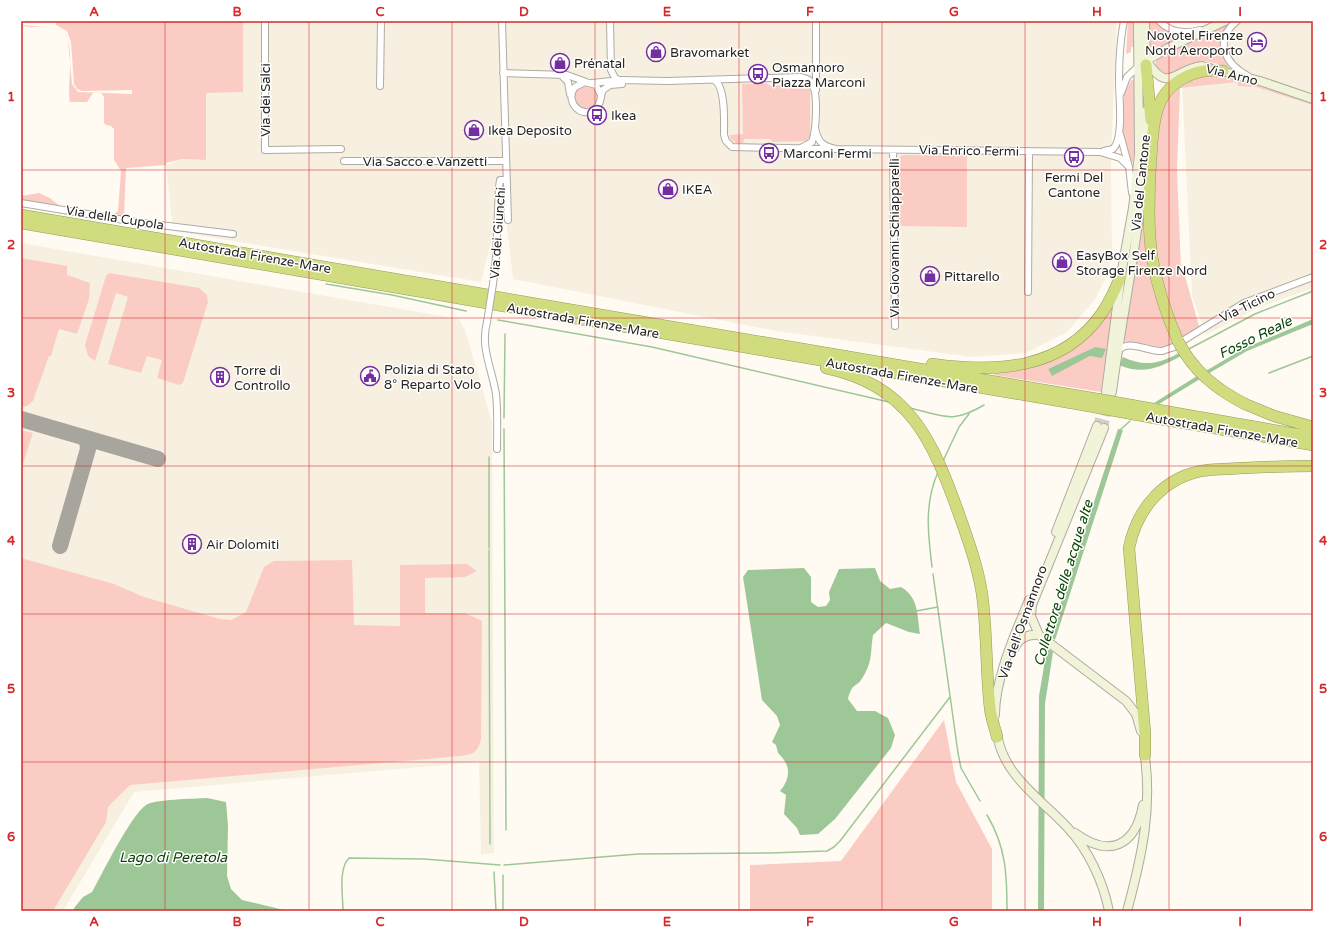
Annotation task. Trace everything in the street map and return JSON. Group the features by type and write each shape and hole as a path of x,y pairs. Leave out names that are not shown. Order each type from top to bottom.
{"highway":[{"path":"1144,64 1152,138"},
{"path":"1223,71 1211,70 1194,73 1180,80 1171,87 1158,108 1152,138 1149,199 1152,257 1161,297 1179,343 1200,373 1221,391 1245,404 1274,416 1313,427"},
{"name":"Autostrada Firenze-Mare","path":"21,215 491,300 687,338 1102,398 1149,417 1313,445"},
{"name":"Autostrada Firenze-Mare","path":"21,223 1102,398 1158,410 1313,437"},
{"path":"832,354 973,368 1000,368 1036,361 1062,351 1089,328 1103,311 1121,275"},
{"path":"687,338 843,372 873,385 888,395 918,424 933,448 946,479 975,563 983,602 990,708 997,737"},
{"path":"1145,755 1146,738 1129,548 1133,530 1140,515 1150,501 1166,487 1186,476 1207,470 1313,466"}],"main road":[{"name":"Via Arno","path":"1138,21 1140,51 1144,64 1156,75 1163,78 1170,78 1193,67 1202,66 1257,80 1313,99"},
{"name":"Via del Cantone","path":"1102,398 1116,354 1144,172 1145,21"},
{"path":"1144,64 1213,26 1225,21"},
{"name":"Via del Cantone","path":"1102,398 1133,208 1139,154 1144,64"},
{"name":"Via dell'Osmannoro","path":"1108,911 1103,889 1095,869 1068,828 1027,788 1010,768 997,737 995,700 1008,653 1100,427 1032,605 1031,616 1039,635 1121,697 1132,708 1138,720 1145,755 1147,826 1145,841 1127,911"},
{"path":"1003,671 1020,640 1026,636 1039,635"},
{"path":"1068,828 1094,845 1110,846 1118,844 1135,831 1140,822 1146,789"}],"street":[{"name":"Via dei Salci","path":"265,21 265,150 341,149"},
{"path":"380,86 381,21"},
{"name":"Via dei Giunchi","path":"497,449 496,393 484,346 484,333 493,284 496,257 500,180 507,180 502,21"},
{"path":"610,21 611,70 615,78 620,80"},
{"path":"801,148 812,142 815,128 816,21"},
{"name":"Via del Cantone","path":"1124,21 1119,76 1119,127 1122,145 1129,168 1133,208"},
{"path":"1159,21 1167,27 1179,32 1196,31 1213,26"},
{"path":"1237,21 1226,34 1224,44 1226,53 1235,68 1257,80"},
{"path":"571,99 571,93 575,87 589,82 620,80 667,81 800,77 811,74 816,63"},
{"name":"Via del Cantone","path":"1120,97 1127,77 1144,64"},
{"path":"600,81 606,77 611,70"},
{"path":"503,73 572,76 589,82 598,88 601,95"},
{"path":"561,75 569,85 571,99 576,108 586,112 593,111 598,106 603,90 610,85 667,81"},
{"path":"800,77 811,82 816,94"},
{"path":"722,94 725,84 735,79"},
{"path":"714,80 718,83 722,94 724,135 730,145 738,148 836,149"},
{"name":"Via del Cantone","path":"1100,152 1114,148 1119,127"},
{"name":"Via Enrico Fermi","path":"815,128 818,139 822,144 836,149 1100,152 1120,158 1129,168"},
{"name":"Via Giovanni Schiapparelli","path":"893,150 895,326"},
{"path":"1028,292 1029,151"},
{"name":"Via Sacco e Vanzetti","path":"344,161 506,161"},
{"path":"507,180 508,220"},
{"name":"Via della Cupola","path":"21,203 136,222 233,234"},
{"name":"Via Ticino","path":"1116,354 1121,347 1127,345 1162,351 1179,343 1244,303 1313,277"}],"shaded area":[{"path":"56,21 243,21 243,92 206,93 206,160 182,159 166,163 166,165 126,168 124,217 21,202 21,196 39,193 50,198 61,207 114,214 118,211 121,171 114,160 114,129 104,123 104,97 101,93 93,93 87,102 70,102 70,64 72,84 78,92 132,94 132,90 82,91 77,89 74,84 71,42 67,31 56,25"},
{"path":"243,21 1117,21 1111,158 1112,251 1108,274 1095,299 1067,332 1026,353 972,357 776,331 513,279 506,218 497,219 481,282 173,231 166,165 182,159 206,160 206,92 243,92"},
{"path":"1128,21 1133,21 1134,47 1131,47 1131,52 1126,54"},
{"path":"1149,21 1156,21 1185,36 1150,52"},
{"path":"1229,21 1313,21 1313,288 1257,308 1206,335 1192,296 1182,84 1222,82 1219,43"},
{"path":"1234,21 1227,28 1227,61 1231,67 1204,61 1198,62 1165,76 1154,66 1157,59 1161,55"},
{"path":"21,25 45,27 29,27"},
{"path":"59,29 66,34 68,41 65,34"},
{"path":"68,41 70,51 70,64"},
{"path":"1205,73 1231,77 1313,103 1313,105 1256,87 1238,86 1237,82 1180,88 1177,170 1181,269 1185,269 1185,276 1199,326 1182,338 1159,276 1152,225 1157,120 1172,91 1178,85"},
{"path":"1135,79 1136,135 1132,163 1122,139 1124,94 1131,80"},
{"path":"799,82 806,83 810,87 810,136 807,141 773,142 770,139 744,139 743,143 736,143 730,138 730,135 743,134 742,84 766,83 771,86 799,85"},
{"path":"586,85 595,88 598,97 595,106 586,109 577,106 574,97 577,88"},
{"path":"902,155 967,155 967,227 898,226 898,159"},
{"path":"1142,216 1144,216 1175,344 1161,349 1123,341"},
{"path":"21,243 459,319 465,330 492,422 494,853 481,854 479,762 134,792 63,911 21,911"},
{"path":"21,258 67,266 67,275 90,283 89,299 77,334 59,329 51,356 49,356 33,401 27,406 21,407"},
{"path":"109,273 199,288 207,295 208,302 183,383 179,385 157,378 162,360 147,356 141,373 108,364 128,297 116,293 95,361 88,356 85,345 106,276"},
{"path":"1115,301 1101,392 994,375 995,373 1043,362","holes":["1095,347 1100,356 1090,356 1052,375 1048,369"]},
{"path":"21,430 33,433 21,470"},
{"path":"21,558 114,584 144,597 220,619 231,620 246,612 264,567 274,561 352,560 354,625 400,626 400,565 467,564 477,571 465,577 425,578 425,613 465,613 482,621 481,739 477,750 461,756 130,785 108,807 106,822 53,911 21,911"},
{"path":"944,720 956,782 992,849 992,911 750,911 750,865 841,861"}],"water":[{"path":"1313,319 1313,324 1247,351 1206,375 1204,372 1243,349"},
{"path":"1095,347 1106,349 1102,358 1090,356 1052,376 1048,369"},
{"path":"1179,353 1181,356 1151,369 1136,370 1119,365 1123,357 1138,362 1151,363 1165,360"},
{"path":"1197,376 1200,379 1159,404 1154,403"},
{"path":"1118,429 1123,430 1055,640 1050,636"},
{"path":"804,568 811,577 811,602 818,607 826,606 830,600 829,592 839,569 875,568 880,581 890,589 901,587 911,596 916,607 920,634 909,632 886,623 873,635 871,657 868,666 861,680 851,690 848,699 857,711 875,711 888,718 895,735 891,748 835,819 818,834 800,835 797,828 784,814 786,795 780,791 784,786 788,772 785,762 778,753 776,745 772,742 780,725 777,716 762,700 743,577 748,570"},
{"path":"1047,648 1053,652 1045,704 1044,911 1038,911 1039,696"},
{"name":"Lago di Peretola","path":"207,798 226,802 228,826 227,876 231,889 242,900 288,911 74,911 74,908 83,897 92,892 125,832 146,805 165,800"}],"waterway":[{"path":"326,284 392,295 466,311"},
{"path":"1187,350 1255,314 1313,291"},
{"path":"498,320 652,347 889,402"},
{"path":"504,418 505,334"},
{"path":"1269,373 1313,356"},
{"path":"910,408 948,417 964,415 984,405"},
{"path":"943,461 959,427 969,414"},
{"name":"Fosso Reale","path":"1120,430 1130,421"},
{"path":"504,429 506,830"},
{"path":"489,457 489,548"},
{"path":"932,567 928,519 931,496 938,472"},
{"path":"489,550 490,844"},
{"path":"933,574 961,768 980,801"},
{"path":"916,611 938,607"},
{"path":"504,865 638,854 827,851 840,841 950,697"},
{"path":"987,815 1002,850 1007,885 1007,911"},
{"path":"343,911 342,876 343,869 349,858 424,859 500,865"},
{"path":"494,872 496,911"},
{"path":"503,875 503,911"}],"taxiway":[{"path":"21,419 158,459"},
{"path":"60,546 88,449 87,441 83,437"}],"tunnel":[{"path":"1097,426 1103,404"},
{"path":"1104,428 1109,405"}],"place":[{"name":"Novotel Firenze Nord Aeroporto","path":"1257,42"},
{"name":"Bravomarket","path":"656,52"},
{"name":"Prénatal","path":"560,63"},
{"name":"Osmannoro Piazza Marconi","path":"758,74"},
{"name":"Ikea","path":"597,115"},
{"name":"Ikea Deposito","path":"474,130"},
{"name":"Marconi Fermi","path":"769,153"},
{"name":"Fermi Del Cantone","path":"1074,157"},
{"name":"IKEA","path":"668,189"},
{"name":"EasyBox Self Storage Firenze Nord","path":"1062,262"},
{"name":"Pittarello","path":"930,276"},
{"name":"Polizia di Stato 8° Reparto Volo","path":"370,376"},
{"name":"Torre di Controllo","path":"220,377"},
{"name":"Air Dolomiti","path":"192,544"}],"water label":[{"name":"Collettore delle acque alte","path":"1063,583"}]}
